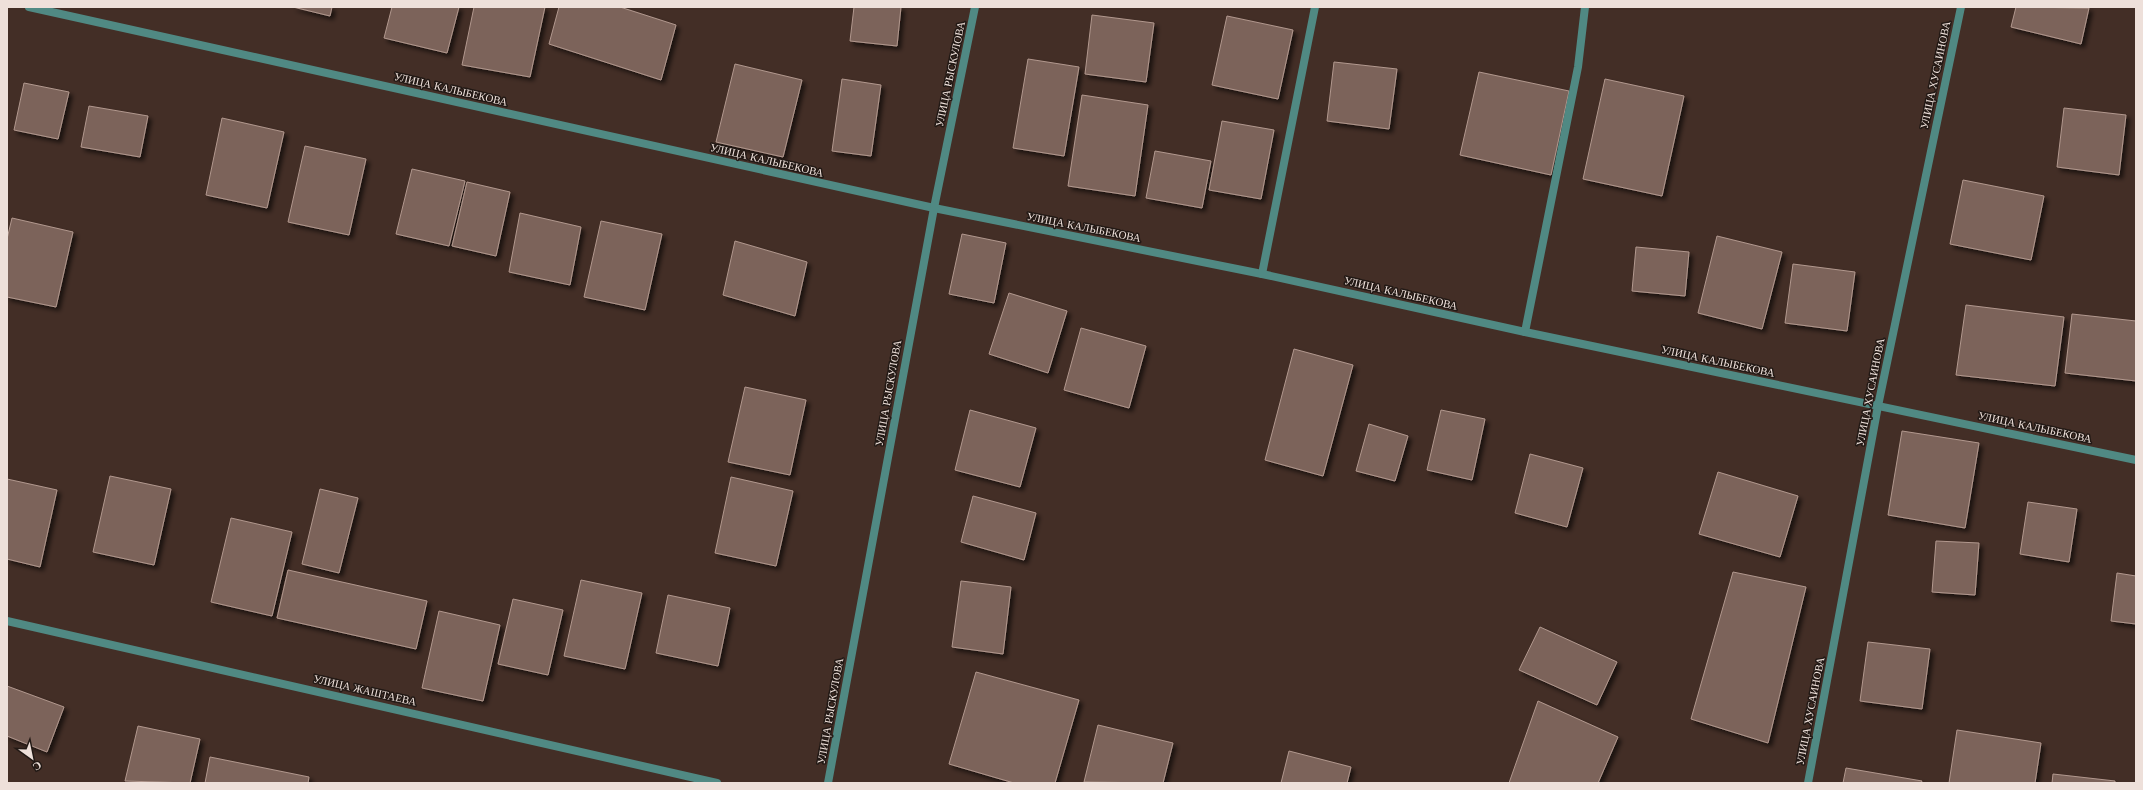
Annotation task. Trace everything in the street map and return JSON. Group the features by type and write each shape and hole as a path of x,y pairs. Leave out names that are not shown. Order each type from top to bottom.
{"street":[{"name":"УЛИЦА КАЛЫБЕКОВА","path":"29,7 934,208 1262,274 1524,332 2136,460"},
{"name":"УЛИЦА РЫСКУЛОВА","path":"828,783 934,208 974,7"},
{"path":"1262,274 1315,7"},
{"path":"1524,332 1578,67 1585,7"},
{"name":"УЛИЦА ХУСАИНОВА","path":"1808,783 1878,406 1961,7"},
{"name":"УЛИЦА ЖАШТАЕВА","path":"7,620 717,783"}],"building":[{"path":"293,7 332,7 330,16"},
{"path":"392,7 459,7 447,53 384,38"},
{"path":"474,7 545,7 530,77 462,65"},
{"path":"559,7 620,7 676,25 661,80 549,44"},
{"path":"854,7 901,7 897,46 850,41"},
{"path":"2016,7 2089,8 2081,44 2011,27"},
{"path":"1092,15 1154,23 1146,82 1085,74"},
{"path":"1227,16 1293,30 1278,99 1212,85"},
{"path":"1028,59 1079,67 1064,156 1013,148"},
{"path":"1334,62 1397,69 1389,129 1327,121"},
{"path":"735,64 802,80 783,157 716,142"},
{"path":"1479,72 1569,91 1551,175 1460,155"},
{"path":"842,79 881,85 871,156 832,151"},
{"path":"1605,79 1684,96 1662,196 1583,179"},
{"path":"24,83 69,92 58,139 14,130"},
{"path":"1082,95 1148,105 1135,196 1068,186"},
{"path":"89,106 148,116 140,157 81,147"},
{"path":"2064,108 2126,115 2119,175 2057,167"},
{"path":"222,118 284,132 267,208 206,195"},
{"path":"1222,121 1274,130 1261,199 1209,190"},
{"path":"305,146 366,159 349,235 288,222"},
{"path":"1155,151 1211,161 1202,208 1146,198"},
{"path":"412,169 465,181 449,246 396,234"},
{"path":"1963,180 2044,196 2031,260 1950,244"},
{"path":"467,182 510,192 496,256 452,246"},
{"path":"520,213 581,227 570,285 509,272"},
{"path":"12,218 73,232 56,307 7,297 7,239"},
{"path":"601,221 662,234 645,310 584,297"},
{"path":"962,234 1006,243 994,303 949,294"},
{"path":"1717,236 1782,252 1762,329 1698,313"},
{"path":"735,241 807,262 795,316 723,295"},
{"path":"1636,247 1689,252 1685,296 1632,291"},
{"path":"1793,264 1855,272 1847,331 1785,323"},
{"path":"1009,293 1067,311 1048,373 989,354"},
{"path":"1966,305 2064,317 2055,386 1956,375"},
{"path":"2072,314 2136,321 2136,381 2065,373"},
{"path":"1081,328 1146,346 1129,408 1064,390"},
{"path":"1294,349 1353,365 1323,476 1265,460"},
{"path":"745,387 806,400 790,475 728,462"},
{"path":"970,410 1036,428 1020,487 955,470"},
{"path":"1441,410 1485,419 1472,480 1427,470"},
{"path":"1369,424 1408,436 1395,481 1356,471"},
{"path":"1902,431 1979,443 1965,528 1888,515"},
{"path":"1530,454 1583,468 1567,527 1515,513"},
{"path":"1718,472 1798,496 1780,557 1699,534"},
{"path":"110,476 171,489 154,565 93,552"},
{"path":"731,477 793,491 776,566 715,553"},
{"path":"7,479 57,490 40,567 7,559"},
{"path":"320,489 358,498 339,573 302,564"},
{"path":"973,496 1036,513 1024,560 961,542"},
{"path":"2028,502 2077,509 2069,562 2020,554"},
{"path":"231,518 292,532 272,616 211,602"},
{"path":"1936,541 1979,543 1975,595 1932,592"},
{"path":"288,570 427,601 416,649 277,618"},
{"path":"1733,572 1806,587 1768,743 1691,719"},
{"path":"2117,573 2136,576 2136,624 2111,621"},
{"path":"581,580 642,593 625,669 564,656"},
{"path":"961,581 1011,587 1003,654 952,647"},
{"path":"668,595 730,608 718,666 656,653"},
{"path":"513,599 563,610 548,675 498,664"},
{"path":"439,611 500,625 483,701 422,688"},
{"path":"1540,627 1617,662 1597,705 1519,670"},
{"path":"1868,642 1930,649 1922,709 1860,701"},
{"path":"976,672 1079,700 1055,783 1014,783 949,764"},
{"path":"7,686 64,707 47,752 7,736"},
{"path":"1538,701 1618,737 1598,783 1509,783"},
{"path":"1098,725 1173,743 1163,783 1084,782"},
{"path":"138,726 200,739 190,783 125,781"},
{"path":"1957,730 2041,743 2035,783 1949,783"},
{"path":"1289,751 1351,767 1347,783 1281,783"},
{"path":"210,757 309,777 308,783 205,783"},
{"path":"1846,768 1922,781 1921,783 1843,783"},
{"path":"2053,774 2115,781 2115,783 2052,783"}]}
